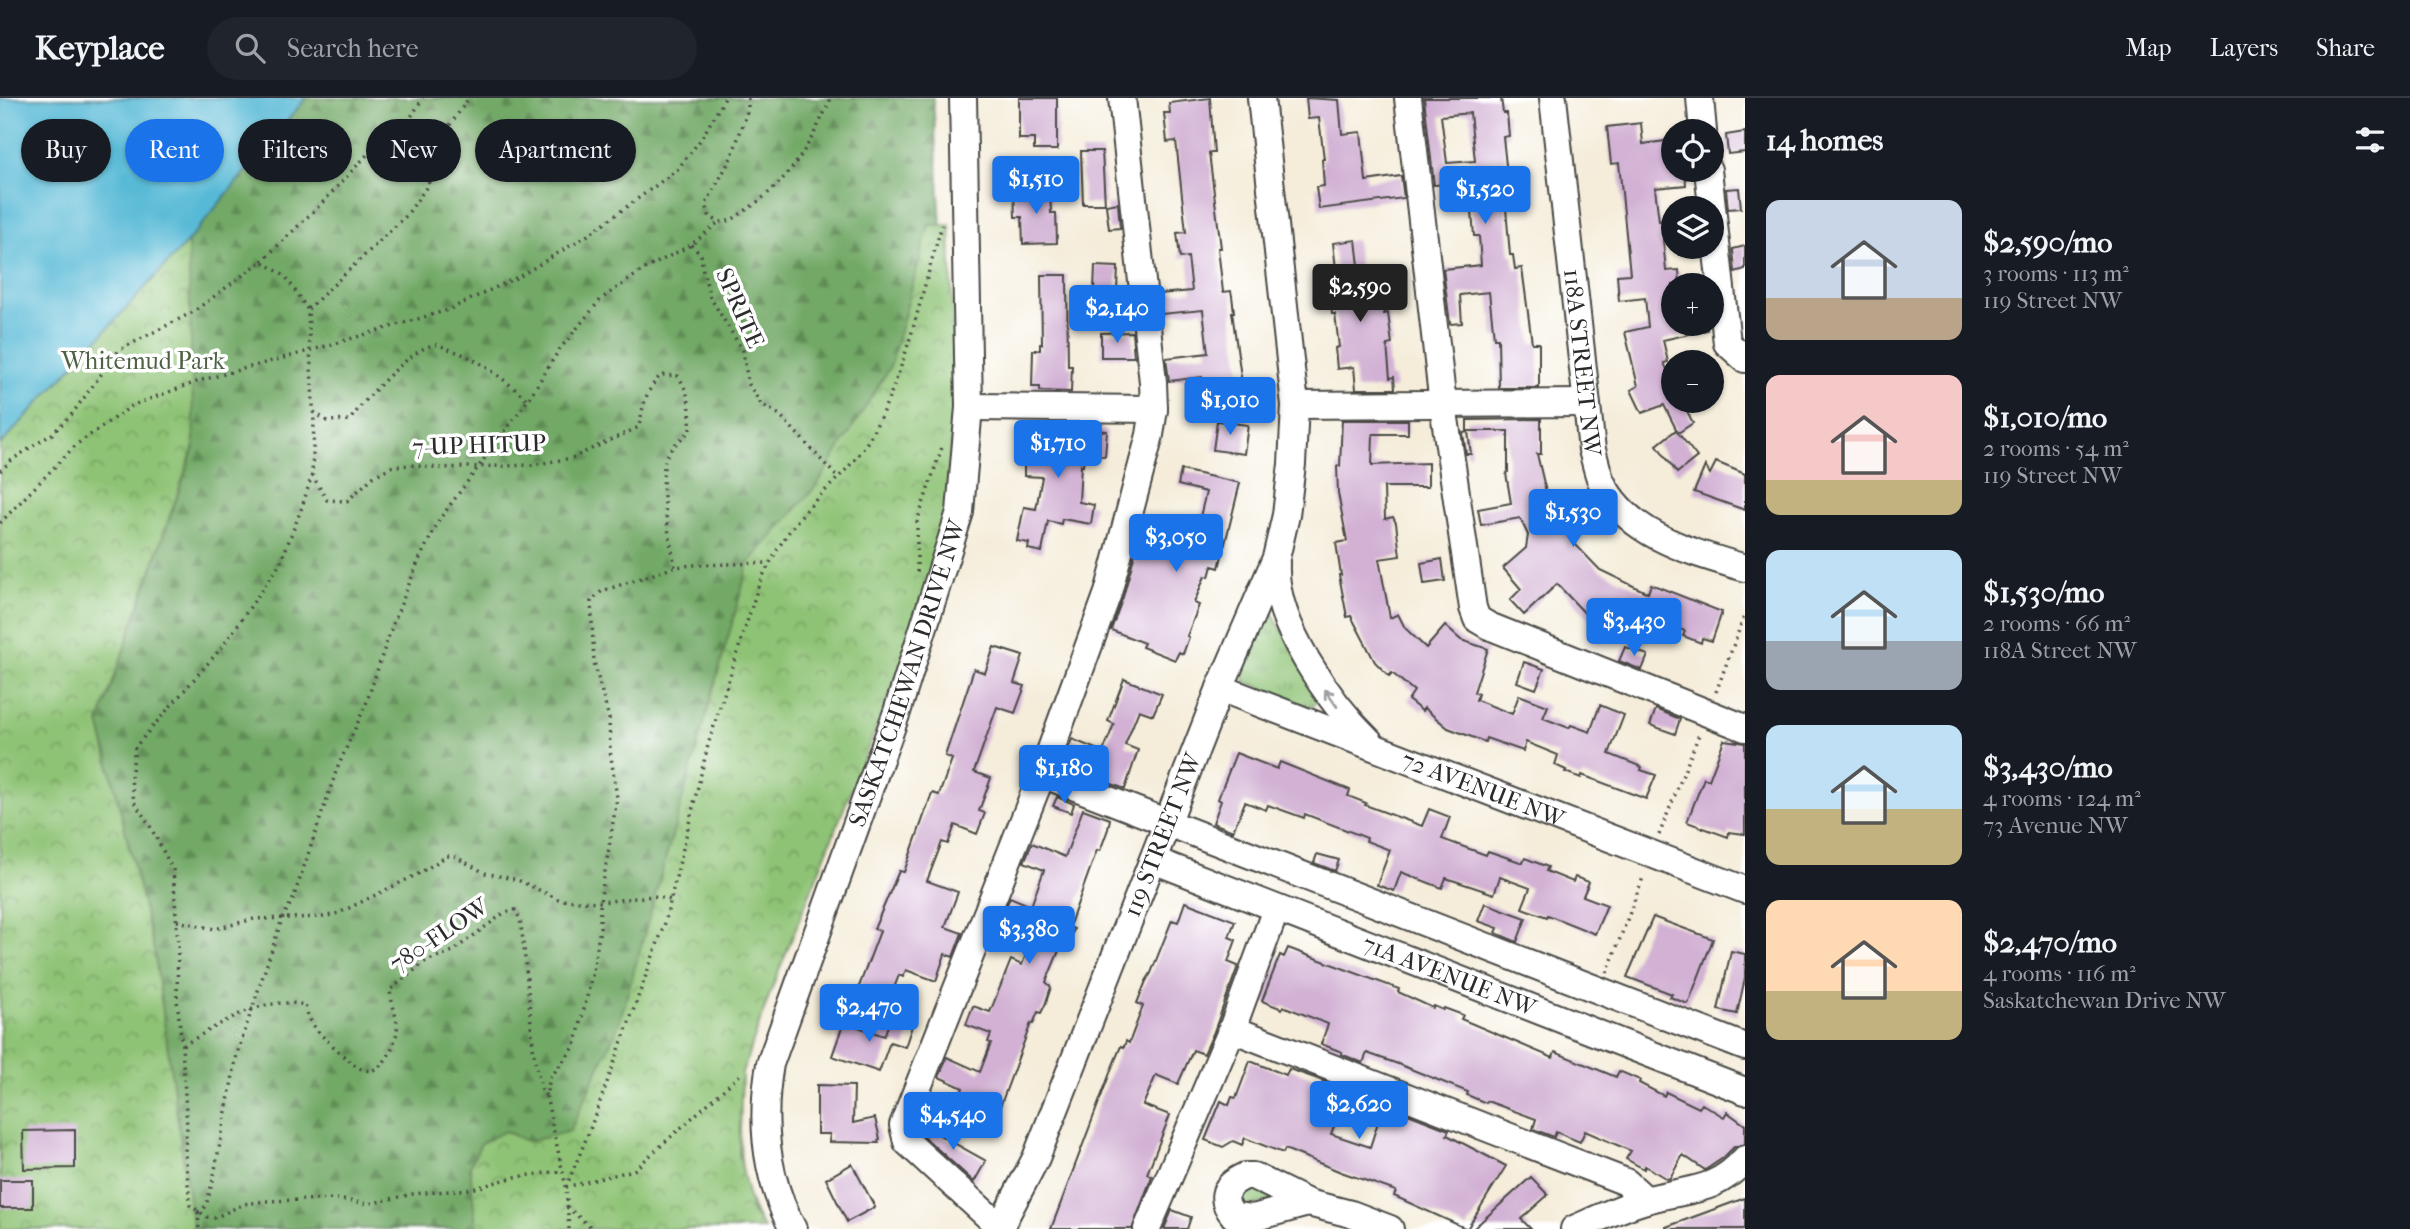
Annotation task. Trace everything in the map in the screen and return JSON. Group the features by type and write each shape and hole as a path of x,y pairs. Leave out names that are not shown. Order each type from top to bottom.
{"street":[{"name":"SASKATCHEWAN DRIVE NW","path":"793,1229 776,1191 765,1141 764,1115 770,1065 897,712 960,512 969,407 963,98"},
{"path":"1001,1229 907,1142 903,1125 1042,774 1108,593 1141,471 1154,410 1153,382 1122,98"},
{"name":"119 STREET NW","path":"1261,98 1295,405 1286,515 1276,558 1275,574 1279,599 1321,683 1337,706 1377,748"},
{"path":"1408,98 1443,405 1473,608 1477,619 1745,728"},
{"name":"118A STREET NW","path":"1553,98 1591,450 1601,481 1619,506 1642,528 1700,554 1745,568"},
{"path":"1700,98 1702,119"},
{"path":"1708,182 1727,343 1745,359"},
{"path":"1295,405 1586,403"},
{"path":"969,407 1154,410"},
{"name":"119 STREET NW","path":"1001,1229 1036,1158 1220,688 1276,558"},
{"name":"72 AVENUE NW","path":"1220,688 1745,890"},
{"path":"1042,774 1745,1047"},
{"name":"71A AVENUE NW","path":"1153,860 1745,1091"},
{"path":"1147,1229 1232,1029 1276,909"},
{"path":"1232,1029 1626,1182 1646,1200"},
{"path":"1574,1229 1646,1200 1703,1188 1731,1174 1745,1159"},
{"path":"1308,1203 1351,1214 1390,1229"}],"path":[{"path":"410,119 423,98"},
{"path":"454,119 469,98"},
{"path":"0,523 77,444 132,405 175,388 448,310 520,276 577,242 677,170 701,139 725,98"},
{"path":"748,98 748,109 732,156 706,204 709,215 719,222 725,223 737,218 772,192 787,176 808,147 831,98"},
{"path":"0,471 13,459 52,434 72,414 119,350 193,312 262,261 366,156"},
{"path":"308,310 406,216 429,182"},
{"path":"566,1187 623,1043 665,923 708,745 759,584 794,524 838,478 867,442 898,377 943,221"},
{"path":"198,1212 206,1206 213,1180 237,1054 282,919 293,899 337,769 366,704 391,629 418,562 439,520 528,400 559,350 601,299 643,271 691,245 719,222"},
{"name":"SPRITE","path":"691,245 701,255 702,271 710,297 743,351 748,383 761,404 780,415 838,478"},
{"path":"262,261 286,277 308,310 314,412 312,475 303,507 280,564 223,646 135,747 131,779 134,802 173,870 177,922 177,999 190,1205 206,1217 214,1218 244,1204 295,1199 337,1199 368,1205 413,1194 472,1189 516,1177 562,1171"},
{"path":"314,412 327,421 350,420 360,405 398,368 423,348 437,345 472,357 528,400"},
{"name":"7-UP HITUP","path":"312,475 327,500 347,501 374,476 391,467 532,465 572,458 639,427 644,399 650,386 661,375 678,376 686,387 691,405 690,431 673,447 665,461 664,504 675,567"},
{"path":"917,579 917,522 944,440"},
{"path":"569,1229 566,1187 546,1096 550,1078 575,1046 593,972 600,928 600,902 617,798 610,750 609,719 594,662 591,601 602,591 675,567 769,563"},
{"path":"1600,990 1745,614"},
{"path":"177,922 215,929 254,919 339,913 418,874 447,856 463,859 485,873 518,880 560,900 600,902 639,896 671,900"},
{"name":"780-FLOW","path":"182,1046 253,1007 285,1001 304,1005 309,1021 319,1033 364,1070 373,1070 382,1065 397,1032 390,990 426,961 453,951 504,913 515,910 520,919 524,948 534,1056 542,1091 546,1096"},
{"path":"566,1187 634,1170 745,1072 746,1082"},
{"path":"567,1207 593,1229"},
{"path":"198,1212 199,1229"}],"green space":[{"name":"Whitemud Park","path":"306,98 933,98 945,289 936,520 742,1073 740,1134 743,1173 747,1193 764,1229 193,1229 154,950 99,722 194,447 0,445 188,241 238,180 352,182 352,119 289,119"},
{"path":"929,225 950,225 955,391 947,498 927,601 768,998 742,1073 739,1155 752,1212 764,1229 479,1229 476,1227 470,1166 481,1143 505,1131 528,1142 570,1131 619,1024 749,563 817,485 890,367"},
{"name":"Whitemud Park","path":"188,241 194,446 99,722 154,950 193,1229 0,1229 0,445"},
{"path":"1273,614 1319,696 1312,708 1244,681 1245,665 1265,616"},
{"path":"1246,1185 1279,1199 1237,1209 1239,1191"}],"water":[{"path":"0,98 306,98 289,119 238,119 238,180 188,241 0,445"}],"building":[{"path":"1019,98 1057,98 1057,150 1034,150 1034,139 1019,139"},
{"path":"1210,98 1214,153 1209,153 1221,248 1218,248 1223,292 1231,291 1232,296 1243,391 1226,393 1204,392 1202,377 1169,381 1166,358 1208,353 1203,310 1161,314 1159,294 1192,291 1188,257 1180,258 1177,233 1186,232 1176,141 1167,142 1164,113 1170,113 1169,103"},
{"path":"1306,98 1339,100 1342,134 1361,132 1366,181 1401,176 1404,198 1319,209 1316,187 1324,186 1324,159 1319,118 1308,119"},
{"path":"1424,98 1501,98 1503,113 1507,113 1509,136 1503,137 1508,184 1505,197 1510,255 1513,255 1515,269 1522,268 1532,343 1539,343 1539,388 1499,388 1498,338 1494,338 1489,292 1460,295 1462,323 1450,324 1443,269 1481,265 1479,236 1474,236 1470,187 1467,187 1467,183 1434,185","holes":["1470,113 1475,161 1447,163 1441,116"]},
{"path":"1641,123 1643,144 1661,142 1661,182 1686,182 1686,185 1655,188 1661,221 1661,259 1665,259 1666,271 1679,270 1679,273 1661,273 1661,336 1681,336 1663,340 1665,350 1661,350 1661,406 1642,413 1631,390 1638,386 1625,332 1648,327 1645,298 1619,301 1617,275 1630,274 1619,163 1611,164 1607,127"},
{"path":"1745,132 1745,152 1728,154 1726,135"},
{"path":"1081,151 1102,151 1105,204 1083,204"},
{"path":"1050,188 1051,213 1056,213 1057,243 1023,244 1022,217 1015,217 1014,189"},
{"path":"1739,188 1741,208 1728,209 1726,189"},
{"path":"1118,203 1120,228 1109,229 1106,205"},
{"path":"1356,240 1362,291 1376,290 1377,306 1383,305 1384,314 1388,313 1392,344 1387,345 1390,378 1394,377 1395,389 1356,389 1354,367 1337,369 1335,348 1339,347 1330,295 1339,294 1333,243"},
{"path":"1745,246 1745,269 1735,272 1733,249"},
{"path":"1095,266 1118,267 1117,290 1094,290"},
{"path":"1041,275 1067,275 1068,366 1072,366 1071,392 1040,391 1040,387 1032,387 1033,350 1040,350 1042,344"},
{"path":"1132,332 1134,357 1101,357 1101,333"},
{"path":"1668,413 1688,413 1693,423 1678,433"},
{"path":"1541,419 1541,454 1537,454 1551,513 1555,510 1573,542 1600,570 1648,593 1651,584 1722,612 1712,641 1702,638 1701,643 1683,636 1685,631 1661,622 1658,629 1599,605 1592,621 1557,584 1524,615 1510,600 1521,589 1503,568 1526,548 1528,535 1520,518 1481,525 1478,509 1511,503 1506,473 1508,431 1467,431 1467,420"},
{"path":"1342,420 1408,420 1408,434 1373,434 1372,465 1428,463 1428,487 1384,487 1385,519 1393,517 1396,523 1400,556 1379,559 1390,618 1398,614 1405,628 1426,648 1445,626 1461,640 1488,649 1474,692 1478,694 1476,700 1512,714 1519,695 1548,706 1543,718 1569,728 1571,725 1590,732 1600,705 1624,715 1609,754 1656,775 1646,799 1582,775 1581,778 1565,772 1566,770 1555,765 1558,755 1526,742 1523,751 1486,738 1485,742 1448,728 1424,708 1422,711 1408,700 1414,691 1392,673 1389,676 1375,662 1351,616 1347,617 1339,575 1336,543 1347,541 1338,493 1337,466 1340,466"},
{"path":"1217,421 1248,425 1244,454 1213,450"},
{"path":"1042,427 1107,431 1105,456 1084,455 1083,466 1081,465 1079,502 1094,505 1091,524 1062,519 1061,524 1048,521 1042,552 1028,549 1029,543 1017,541 1024,507 1036,509 1042,477 1024,476 1024,447 1031,447 1031,438 1041,438"},
{"path":"1676,430 1697,457 1677,473 1657,445"},
{"path":"1468,432 1471,454 1466,454 1463,433"},
{"path":"1716,462 1745,474 1745,510 1694,492 1705,466 1710,474"},
{"path":"1181,470 1240,483 1219,568 1212,566 1209,577 1205,576 1194,603 1199,605 1183,654 1179,652 1175,660 1142,647 1144,643 1111,630 1140,535 1159,539 1157,546 1188,553 1189,545 1193,546 1206,492 1178,485"},
{"path":"1442,559 1445,581 1424,584 1421,563"},
{"path":"994,647 1023,656 1014,683 1025,686 1015,713 997,707 974,772 991,778 979,811 985,813 977,834 955,825 948,844 942,842 927,881 958,892 945,927 962,933 953,957 945,954 936,981 906,970 903,977 899,975 888,1004 857,992 880,931 874,929 899,871 904,872 932,793 939,795 952,759 945,756 974,669 985,673"},
{"path":"1625,647 1648,655 1642,670 1619,661"},
{"path":"1524,662 1544,669 1536,689 1517,682"},
{"path":"1124,679 1162,694 1153,715 1139,710 1125,745 1138,750 1125,789 1096,778 1098,774 1064,760 1072,739 1103,752 1114,724 1108,721"},
{"path":"1656,709 1680,719 1675,734 1650,725"},
{"path":"1724,740 1745,743 1745,834 1729,832 1728,837 1687,822 1704,778 1709,780"},
{"path":"1236,753 1277,769 1280,762 1350,790 1348,796 1366,803 1365,805 1422,826 1429,809 1450,817 1442,839 1486,855 1488,851 1523,863 1525,858 1548,867 1546,871 1573,882 1575,877 1589,882 1583,896 1607,905 1595,934 1548,915 1547,917 1522,908 1530,888 1500,877 1494,894 1446,878 1442,888 1401,872 1394,891 1377,885 1390,850 1305,814 1304,818 1268,805 1266,810 1245,802 1233,831 1213,823 1221,801 1218,799"},
{"path":"1057,797 1074,804 1071,813 1053,806"},
{"path":"1083,809 1110,819 1108,829 1100,851 1097,850 1069,927 1074,929 1065,950 1060,948 1046,982 1051,987 1045,1005 1041,1013 1038,1012 1033,1024 1031,1023 994,1123 967,1113 971,1103 965,1101 967,1095 961,1093 963,1088 939,1077 947,1057 980,1072 991,1043 988,1042 991,1034 966,1025 973,1006 990,1012 1011,960 1022,965 1034,933 1026,930 1029,924 1003,914 1010,897 1031,906 1044,870 1024,862 1032,843 1065,857"},
{"path":"1317,854 1339,860 1335,871 1314,863"},
{"path":"1185,902 1235,921 1229,937 1236,940 1228,962 1238,966 1213,1034 1204,1054 1193,1050 1178,1084 1156,1075 1143,1105 1170,1115 1147,1174 1152,1176 1132,1229 1051,1229 1113,1065 1121,1046 1124,1047 1126,1041 1129,1043 1143,1006 1137,1003 1146,981 1172,920 1178,922"},
{"path":"1485,903 1526,918 1517,942 1496,933 1498,928 1478,921"},
{"path":"1653,917 1713,939 1688,1004 1670,997 1672,994 1627,977"},
{"path":"1288,948 1399,989 1398,992 1433,1008 1444,1008 1463,1015 1461,1019 1553,1058 1555,1052 1616,1077 1619,1071 1640,1080 1639,1083 1664,1096 1666,1092 1699,1108 1702,1104 1724,1117 1727,1112 1745,1125 1745,1144 1734,1147 1705,1170 1683,1155 1667,1179 1626,1159 1631,1151 1585,1131 1580,1142 1556,1132 1554,1137 1533,1129 1536,1119 1487,1101 1486,1103 1467,1095 1468,1092 1398,1064 1367,1053 1363,1063 1341,1054 1342,1052 1321,1044 1328,1024 1283,1006 1282,1009 1262,1001 1280,955 1284,957"},
{"path":"1731,951 1745,954 1745,978 1737,1014 1718,1010"},
{"path":"891,1018 912,1026 905,1047 890,1042 879,1072 832,1056 844,1022 884,1036"},
{"path":"1250,1061 1286,1075 1289,1069 1449,1130 1447,1135 1506,1166 1467,1229 1394,1196 1396,1191 1285,1149 1283,1153 1245,1138 1242,1145 1233,1141 1223,1147 1205,1140 1221,1101 1229,1105 1232,1097 1236,1098","holes":["1342,1105 1379,1119 1370,1147 1331,1134"]},
{"path":"817,1085 854,1086 853,1123 875,1118 879,1143 829,1142 830,1134 817,1134"},
{"path":"922,1120 940,1130 938,1134 986,1161 974,1182 921,1134 919,1126"},
{"path":"75,1130 75,1168 24,1169 23,1131"},
{"path":"852,1164 875,1207 847,1222 826,1179"},
{"path":"1531,1177 1548,1195 1521,1219 1531,1229 1473,1229"},
{"path":"0,1180 33,1180 33,1208 0,1208"},
{"path":"1745,1198 1745,1229 1666,1229 1666,1227"},
{"path":"1172,1210 1191,1217 1187,1229 1164,1229"}]}
